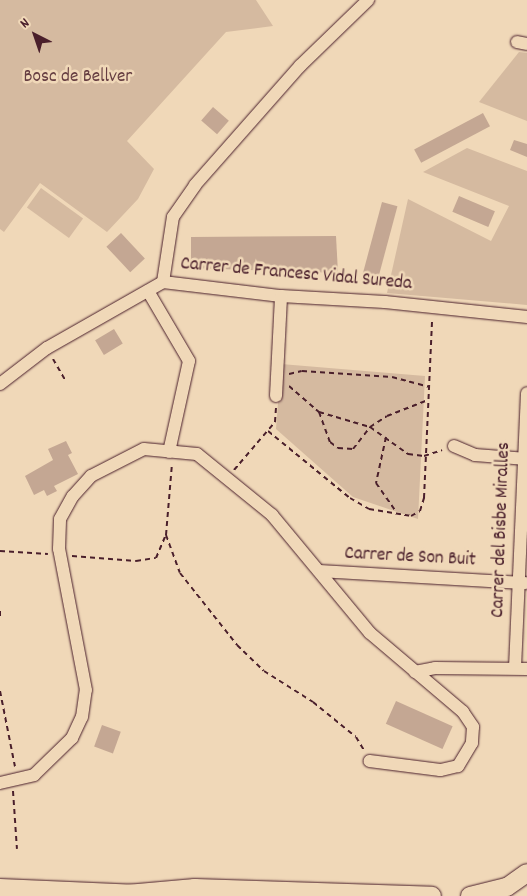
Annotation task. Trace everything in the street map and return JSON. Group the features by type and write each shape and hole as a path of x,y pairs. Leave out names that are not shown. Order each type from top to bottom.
{"highway":[{"path":"470,896 507,887 527,873"},
{"path":"0,888 179,896"},
{"path":"126,894 195,888 432,896"}],"street":[{"path":"163,282 173,217 195,185 300,66 368,0"},
{"name":"Carrer de Francesc Vidal Sureda","path":"0,384 47,348 163,282 282,296 432,307 527,317"},
{"path":"148,291 189,361 171,452"},
{"path":"276,396 280,373 282,296"},
{"path":"0,371 15,372"},
{"name":"Carrer del Bisbe Miralles","path":"521,668 527,394"},
{"path":"454,446 475,454 526,459"},
{"path":"10,781 34,775 56,757 72,738 82,717 86,690 60,555 60,519 73,496 91,476 144,449 197,454 272,515 321,571 370,633 463,712 473,726 472,744 458,766 440,770 370,760"},
{"name":"Carrer de Son Buit","path":"321,571 523,583"},
{"path":"415,672 435,668 521,668"}],"path":[{"path":"268,431 350,498 369,509 411,516 420,511 424,498 424,456 432,307"},
{"path":"47,348 66,380"},
{"path":"280,373 302,371 392,377 429,387"},
{"path":"280,373 293,391 319,412 370,427 408,454 424,456 454,446"},
{"path":"227,478 275,422 276,396"},
{"path":"319,412 330,442 338,448 354,450 370,427 387,416 428,400"},
{"path":"386,437 376,483 397,513"},
{"path":"0,551 136,561 156,558 166,535 171,452"},
{"path":"166,535 180,573 237,645 264,671 313,702 356,737 370,760"},
{"path":"0,691 18,849"}],"green space":[{"name":"Bosc de Bellver","path":"0,0 256,0 273,26 226,32 127,141 154,169 138,199 107,232 40,183 4,232 0,229"},
{"path":"519,52 527,53 527,121 479,102"},
{"path":"467,148 527,171 527,305 387,293 408,199 491,241 509,206 423,172"},
{"path":"41,188 83,219 69,238 27,207"},
{"path":"281,364 425,376 418,519 353,497 276,429"}],"building":[{"path":"213,107 229,121 217,134 201,121"},
{"path":"483,113 490,126 421,163 414,150"},
{"path":"514,140 527,144 527,157 510,150"},
{"path":"459,196 495,211 488,227 452,212"},
{"path":"382,202 397,206 377,283 361,279"},
{"path":"121,233 145,259 130,272 106,247"},
{"path":"336,236 338,273 191,268 191,237"},
{"path":"114,329 123,344 104,355 95,340"},
{"path":"66,441 72,453 68,455 78,474 54,486 57,491 47,496 44,490 34,495 25,476 53,460 48,449"},
{"path":"396,701 453,726 442,749 386,724"},
{"path":"102,725 121,732 113,753 94,747"}]}
